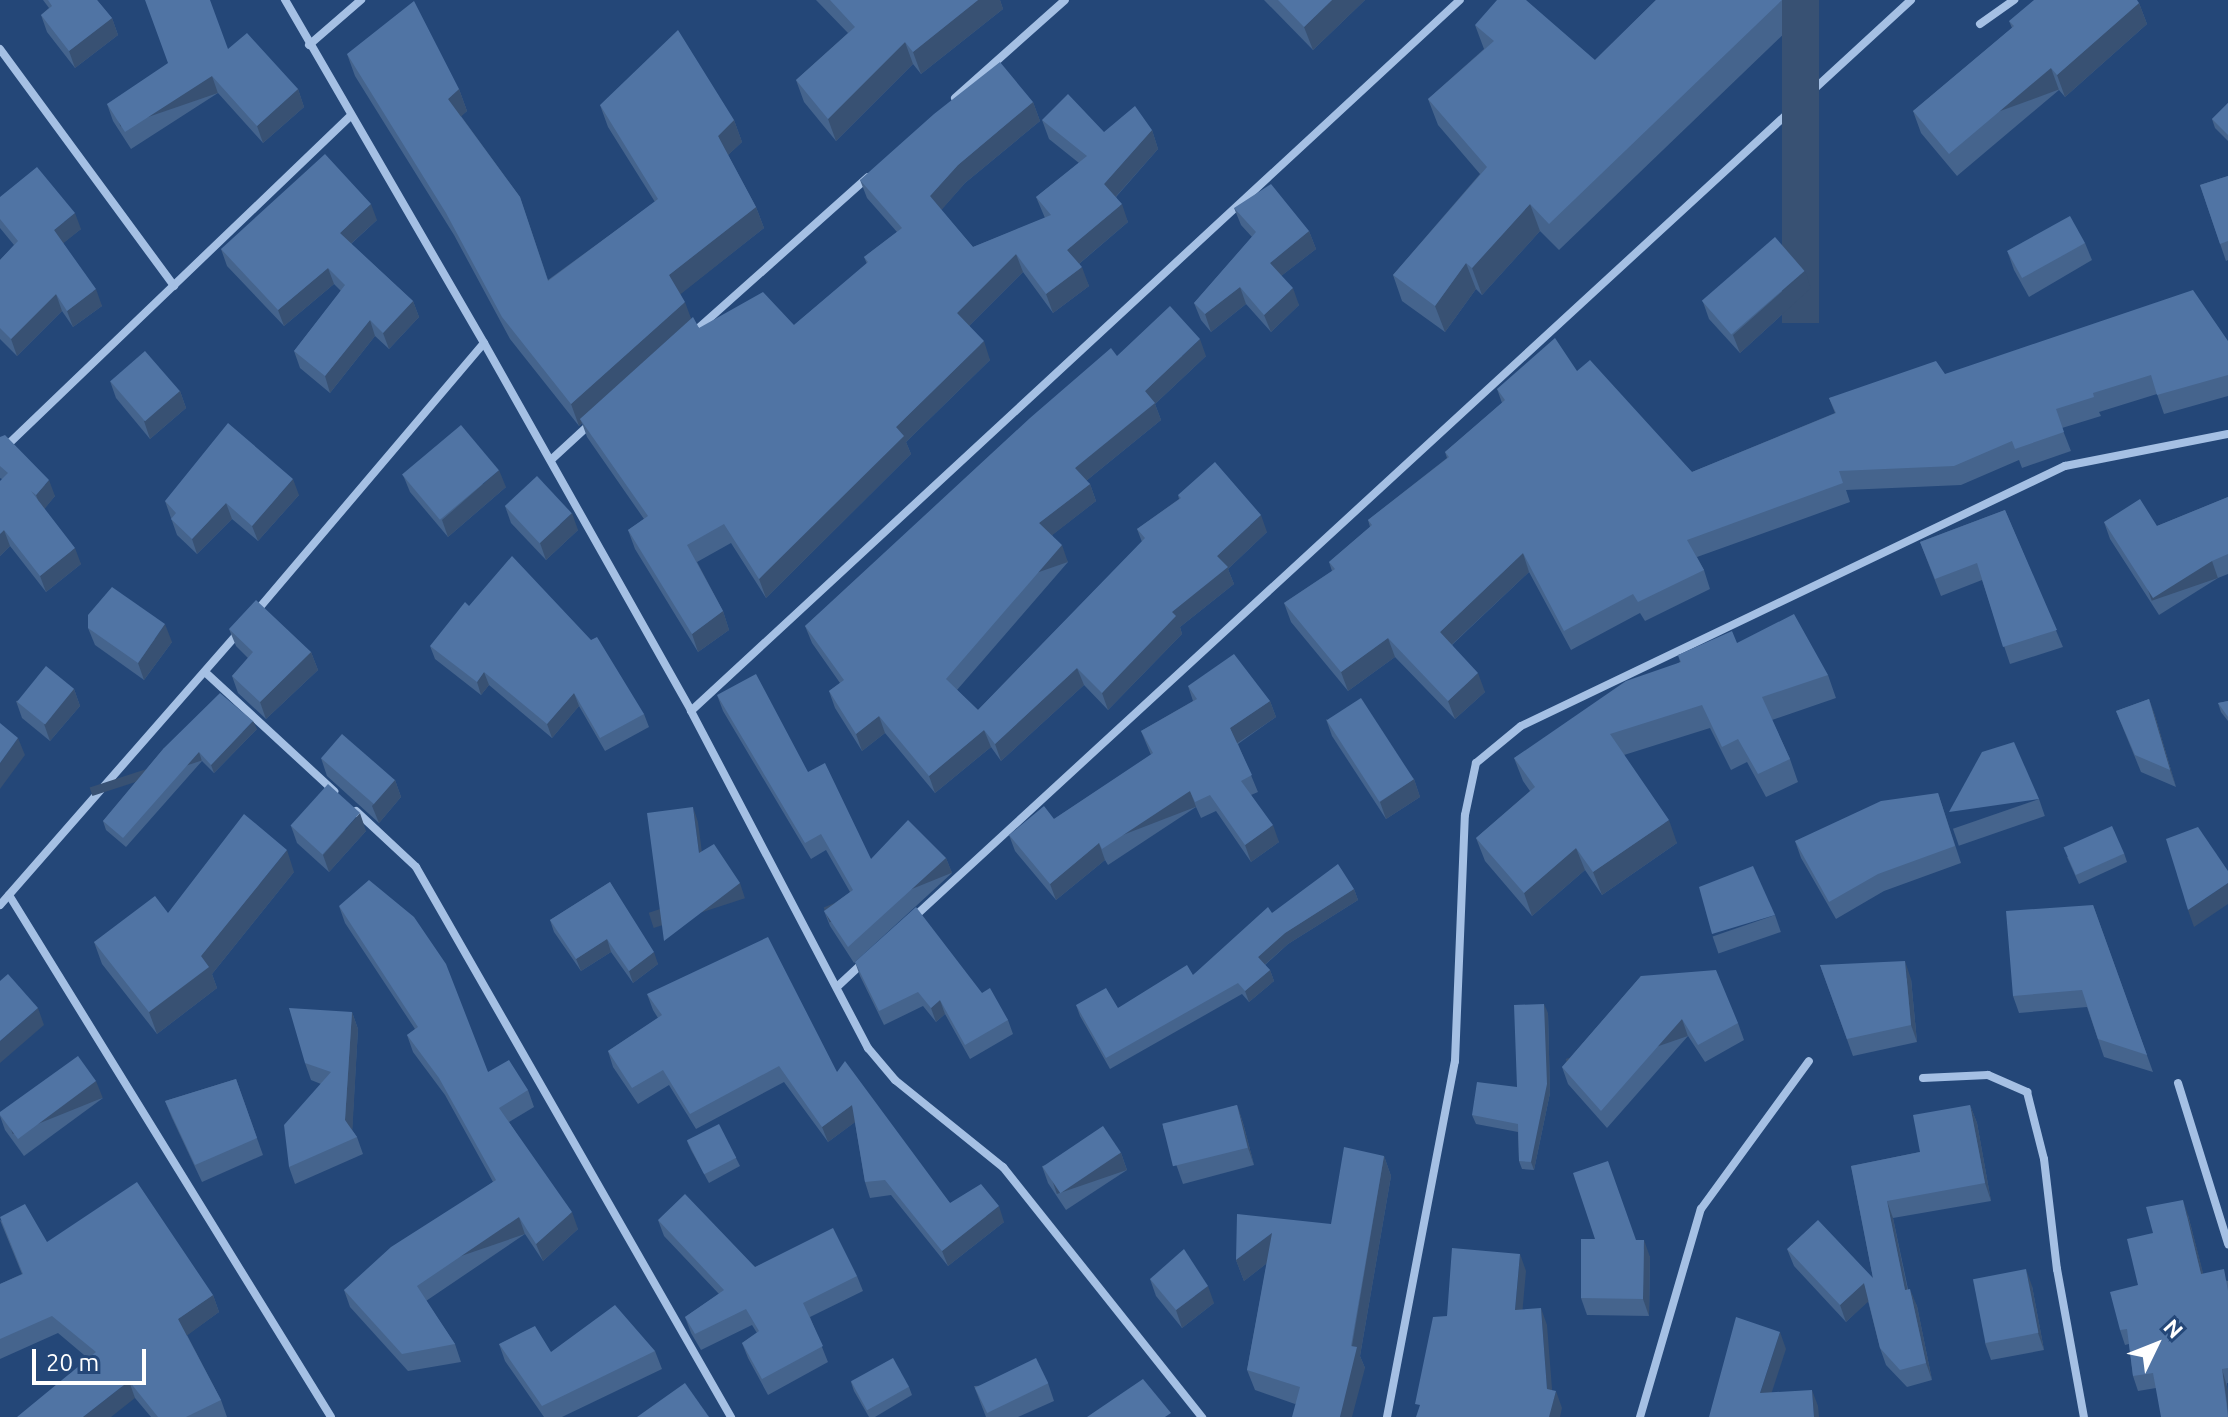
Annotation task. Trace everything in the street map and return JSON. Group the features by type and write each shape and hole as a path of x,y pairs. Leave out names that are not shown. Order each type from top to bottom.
{"street":[{"path":"285,0 349,117 552,459 691,711 868,1048 895,1080 1003,1167 1202,1417"},
{"path":"309,45 361,0"},
{"path":"948,104 1065,0"},
{"path":"691,711 1460,0"},
{"path":"908,923 1911,0"},
{"path":"1980,24 2014,0"},
{"path":"0,49 174,286"},
{"path":"0,452 349,117"},
{"path":"680,344 878,167"},
{"path":"0,905 205,672 484,343"},
{"path":"552,459 599,417"},
{"path":"1387,1417 1455,1061 1465,815 1476,763 1521,726 2065,466 2228,434"},
{"path":"205,672 416,867 731,1417"},
{"path":"9,895 331,1417"},
{"path":"838,986 873,954"},
{"path":"1640,1417 1701,1209 1809,1061"},
{"path":"1923,1078 1988,1075 2027,1092 2044,1159 2057,1269 2084,1417"},
{"path":"2178,1083 2228,1244"}],"building":[{"path":"48,0 97,0 112,18 69,51 41,15 52,6"},
{"path":"145,0 210,0 228,49 247,33 298,89 257,126 212,76 125,132 107,104 168,63"},
{"path":"830,0 978,0 913,52 905,42 828,119 796,80 855,27"},
{"path":"1278,0 1332,0 1304,27"},
{"path":"1497,0 1526,0 1595,60 1656,0 1782,0 1549,224 1530,204 1472,268 1466,263 1435,306 1393,275 1487,167 1428,99 1494,41 1475,25"},
{"path":"2034,0 2137,0 2139,3 2057,75 2051,68 1949,154 1913,111 2014,26 2009,21"},
{"path":"414,1 459,89 448,99 520,197 548,281 658,199 600,105 678,30 734,120 718,136 756,207 669,275 685,302 571,404 502,317 446,213 347,54"},
{"path":"1000,62 1033,102 958,165 930,196 973,247 1051,215 1036,197 1087,156 1042,120 1068,94 1104,132 1135,106 1152,130 1104,184 1122,204 1067,250 1082,267 1046,294 1016,254 957,313 984,341 896,427 904,436 759,579 724,524 687,545 723,611 692,634 628,530 648,516 580,419 693,317 699,328 763,292 794,325 868,262 864,257 902,228 860,180 934,114"},
{"path":"2228,103 2228,135 2212,119"},
{"path":"325,154 371,204 340,233 413,301 383,333 370,320 325,376 294,351 345,285 328,268 278,310 221,249"},
{"path":"37,167 75,213 54,230 96,289 67,311 56,294 11,339 0,328 0,260 18,241 0,219 0,197"},
{"path":"2228,176 2228,241 2220,244 2200,185"},
{"path":"1271,184 1309,231 1270,263 1293,288 1264,315 1240,287 1205,314 1194,303 1256,232 1234,208"},
{"path":"2070,216 2085,243 2022,278 2007,251"},
{"path":"1775,237 1805,271 1731,335 1702,301"},
{"path":"2193,290 2228,341 2228,375 2157,395 2151,375 2093,393 2094,397 2056,409 2064,432 2015,449 2012,441 1954,466 1839,471 1843,483 1687,540 1704,570 1638,602 1633,594 1564,631 1523,553 1440,632 1478,673 1448,701 1388,638 1341,672 1284,603 1335,569 1329,562 1372,525 1368,520 1449,457 1445,452 1505,400 1497,389 1555,338 1577,371 1590,360 1692,472 1836,413 1829,398 1936,361 1945,374"},
{"path":"1170,306 1200,339 1145,391 1155,403 1075,468 1090,484 1039,523 1062,545 946,679 978,710 1145,538 1137,529 1181,498 1178,495 1215,462 1261,515 1217,556 1228,567 1172,612 1176,616 1102,693 1077,668 995,744 984,730 929,776 879,716 856,734 829,691 844,680 805,626 1030,418 1111,348 1117,356"},
{"path":"145,351 180,391 145,421 110,381"},
{"path":"228,423 293,479 252,526 226,503 192,539 171,519 176,513 165,501"},
{"path":"461,425 499,470 440,520 402,474"},
{"path":"5,435 49,480 36,495 31,491 75,548 40,576 4,530 0,534 0,481 8,473 0,466 0,437"},
{"path":"537,476 572,513 540,543 505,506"},
{"path":"2228,497 2228,554 2153,598 2104,522 2140,499 2157,526"},
{"path":"2005,510 2057,630 2003,647 1977,563 1935,579 1920,542"},
{"path":"512,556 591,640 597,637 644,714 600,738 574,693 547,724 484,672 477,682 430,646 465,602 469,606"},
{"path":"112,587 165,624 138,663 88,628 88,615"},
{"path":"256,600 311,652 260,702 232,676 253,652 229,629"},
{"path":"1794,614 1828,675 1762,697 1790,759 1758,774 1738,739 1722,747 1702,705 1610,734 1669,820 1593,872 1576,848 1524,893 1476,838 1535,787 1514,758 1626,681 1681,662 1678,655 1732,631 1737,643"},
{"path":"1234,654 1270,701 1230,728 1252,775 1241,781 1273,825 1245,845 1210,795 1195,802 1190,791 1102,849 1099,843 1050,884 1009,835 1044,806 1054,819 1153,753 1141,731 1197,699 1188,686"},
{"path":"46,666 74,689 45,724 17,702"},
{"path":"756,674 808,772 825,763 871,859 908,820 946,858 848,947 824,911 853,890 821,834 805,843 717,695"},
{"path":"220,693 253,721 211,765 199,752 123,838 103,821 164,748"},
{"path":"1361,698 1414,779 1379,802 1327,720"},
{"path":"2149,699 2170,770 2135,755 2116,711"},
{"path":"2228,701 2228,717 2218,703"},
{"path":"0,723 18,738 0,763"},
{"path":"342,734 395,780 374,804 321,758"},
{"path":"2014,742 2039,799 1949,812 1982,752"},
{"path":"328,784 360,813 322,854 291,826"},
{"path":"1938,793 1955,846 1878,874 1829,902 1795,841 1881,801"},
{"path":"693,807 699,853 714,844 740,883 664,941 647,813"},
{"path":"244,814 287,850 201,956 209,967 149,1012 94,942 155,896 168,913"},
{"path":"2112,826 2124,853 2076,875 2064,848"},
{"path":"2198,827 2228,871 2228,883 2188,910 2166,839"},
{"path":"1338,864 1354,889 1285,933 1258,957 1270,970 1245,991 1238,983 1106,1058 1076,1005 1106,988 1118,1008 1187,965 1193,975 1268,907 1272,913"},
{"path":"1753,866 1775,915 1712,934 1699,887"},
{"path":"369,880 414,917 446,964 488,1072 509,1060 528,1090 499,1108 572,1212 536,1244 519,1217 417,1286 455,1344 402,1354 344,1290 391,1247 496,1180 439,1078 407,1035 418,1027 339,906"},
{"path":"610,882 654,952 629,971 607,939 576,959 550,920"},
{"path":"2093,905 2147,1055 2098,1039 2082,990 2013,996 2006,911"},
{"path":"916,907 982,993 990,988 1008,1020 965,1045 940,1000 931,1008 918,992 879,1011 855,962"},
{"path":"768,937 837,1072 845,1061 950,1203 981,1184 999,1206 942,1251 885,1180 865,1182 852,1105 822,1127 779,1066 690,1114 663,1070 632,1088 608,1051 662,1015 647,994"},
{"path":"1905,961 1911,1025 1847,1039 1820,965"},
{"path":"1716,970 1738,1023 1698,1045 1682,1019 1601,1111 1562,1067 1641,976"},
{"path":"8,974 38,1008 0,1041 0,981"},
{"path":"1544,1004 1547,1084 1531,1162 1519,1161 1518,1124 1472,1115 1477,1082 1517,1087 1514,1005"},
{"path":"289,1008 352,1012 345,1120 357,1137 289,1167 284,1125 331,1072 305,1063"},
{"path":"78,1056 96,1081 18,1139 0,1112"},
{"path":"236,1079 257,1138 195,1165 165,1101"},
{"path":"1237,1105 1248,1148 1173,1166 1162,1124"},
{"path":"1970,1105 1985,1183 1887,1201 1905,1290 1910,1289 1926,1363 1900,1370 1880,1348 1864,1283 1840,1305 1787,1249 1818,1220 1873,1278 1851,1166 1920,1152 1913,1115"},
{"path":"719,1124 736,1158 704,1174 687,1140"},
{"path":"1103,1126 1121,1153 1060,1193 1042,1167"},
{"path":"1344,1147 1384,1156 1351,1346 1357,1347 1340,1417 1292,1417 1300,1387 1247,1370 1272,1233 1236,1260 1237,1214 1331,1224"},
{"path":"1608,1161 1636,1240 1644,1240 1643,1299 1581,1298 1581,1239 1595,1239 1573,1173"},
{"path":"137,1182 213,1295 178,1319 221,1400 186,1417 158,1417 129,1381 83,1417 17,1417 96,1352 52,1316 0,1339 0,1284 23,1274 0,1217 25,1204 47,1242"},
{"path":"685,1194 755,1267 833,1228 857,1276 803,1303 823,1346 762,1379 742,1343 759,1331 746,1309 695,1334 685,1317 724,1290 658,1220"},
{"path":"2183,1200 2201,1274 2224,1269 2228,1291 2228,1368 2222,1369 2228,1417 2161,1417 2153,1373 2133,1376 2127,1329 2120,1330 2110,1292 2138,1285 2127,1239 2153,1233 2146,1207"},
{"path":"1452,1248 1520,1254 1515,1310 1541,1308 1547,1389 1556,1391 1549,1417 1416,1417 1420,1405 1415,1404 1433,1317 1447,1316"},
{"path":"1184,1249 1208,1286 1176,1310 1150,1279"},
{"path":"2026,1269 2038,1333 1985,1343 1973,1279"},
{"path":"615,1305 655,1351 542,1406 499,1344 535,1326 551,1352"},
{"path":"1736,1317 1780,1332 1760,1393 1812,1390 1814,1417 1709,1417"},
{"path":"893,1358 909,1387 867,1410 851,1381"},
{"path":"1036,1358 1048,1383 987,1413 975,1388"},
{"path":"1143,1379 1171,1413 1165,1417 1087,1417"},
{"path":"685,1383 709,1417 637,1417"}]}
